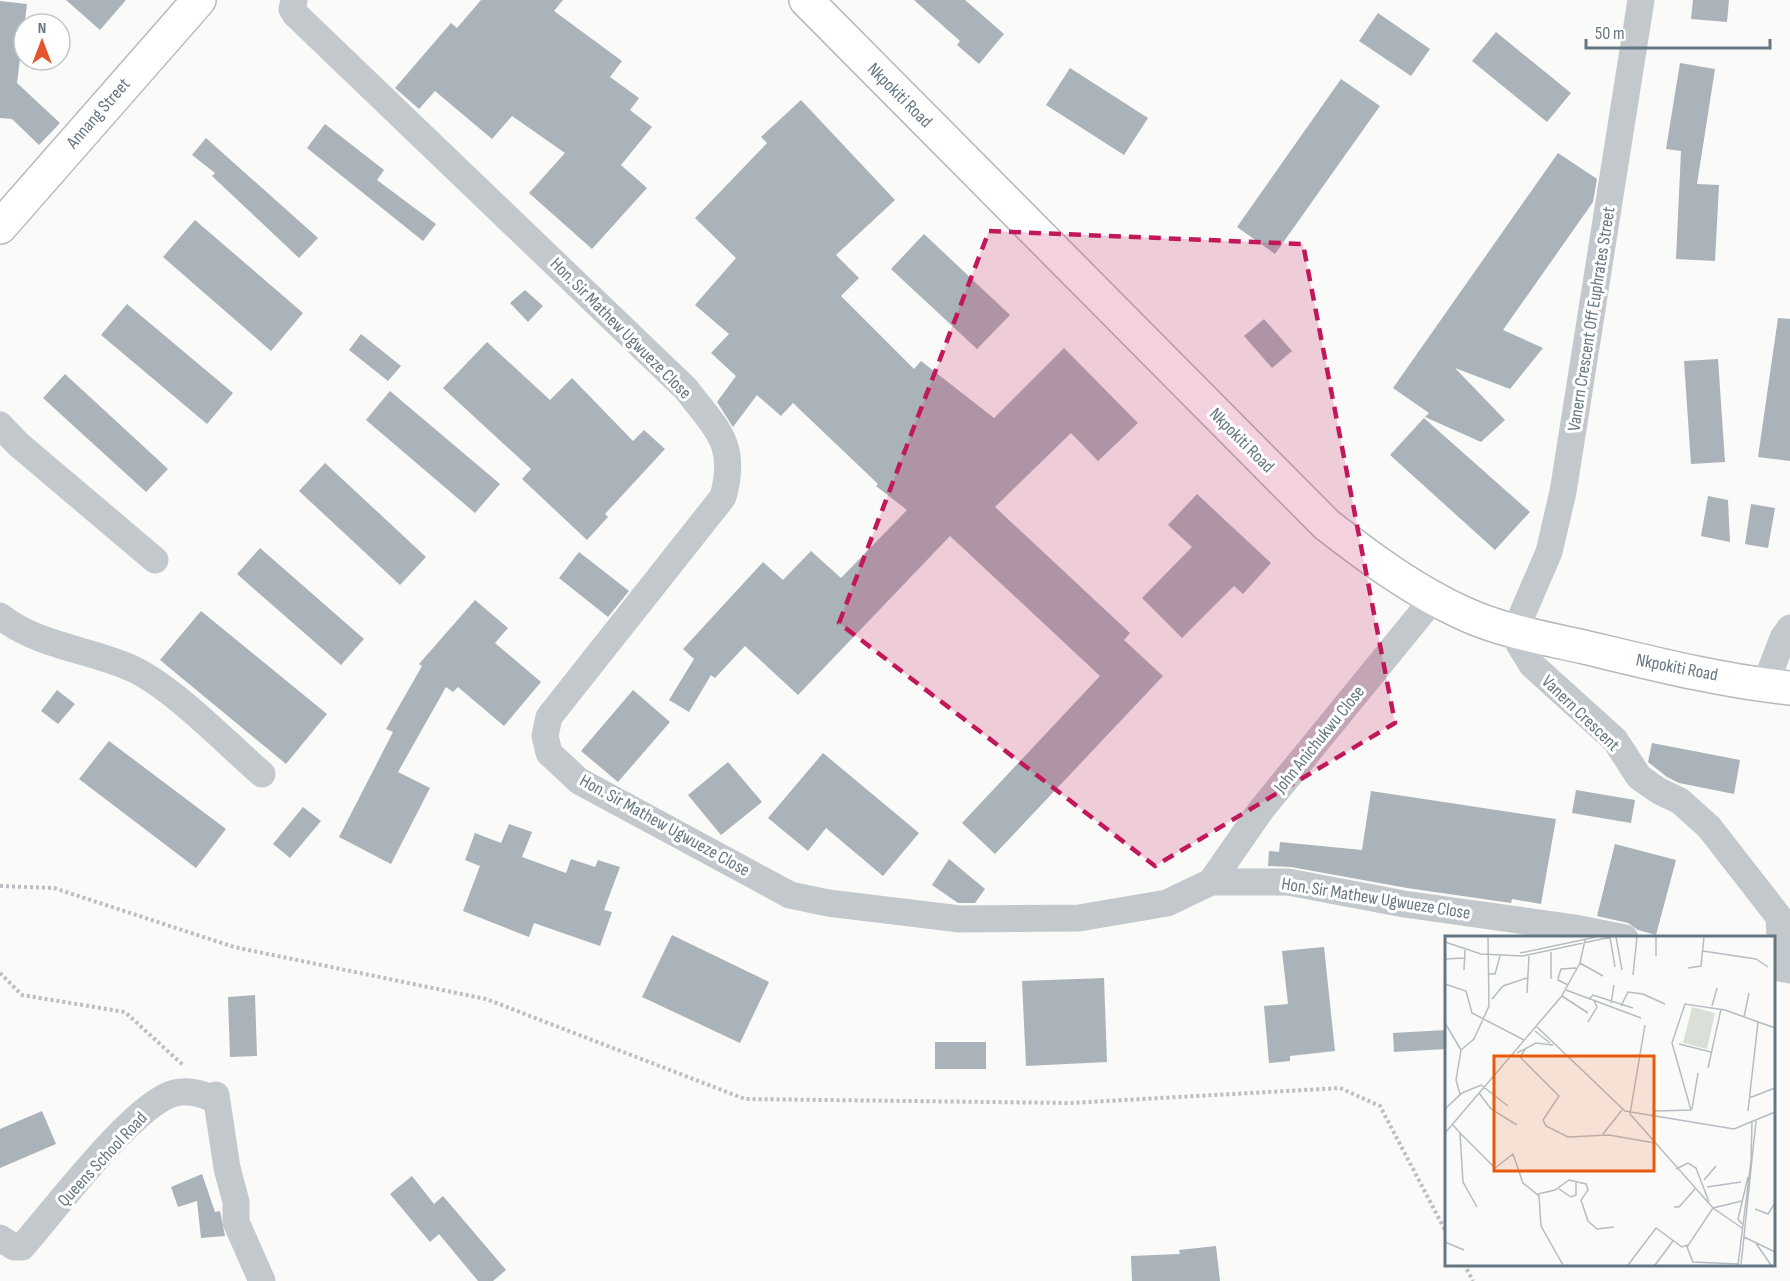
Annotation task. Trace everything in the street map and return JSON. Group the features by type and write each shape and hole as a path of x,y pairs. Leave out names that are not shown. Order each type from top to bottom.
{"main road":[{"name":"Annang Street","path":"0,227 199,0"},
{"name":"Nkpokiti Road","path":"806,0 1327,525 1377,564 1433,599 1468,615 1515,631 1631,658 1777,687"}],"street":[{"name":"Vanern Crescent Off Euphrates Street","path":"1515,631 1549,552 1563,492 1641,0"},
{"name":"Hon. Sir Mathew Ugwueze Close","path":"289,3 686,388 723,438 727,448 730,464 723,497 549,717 545,736 549,753 579,781 790,895 828,903 960,919 1079,918 1167,903 1211,882 1288,882 1404,904 1575,928 1615,936"},
{"path":"0,425 18,444 155,560"},
{"name":"John Anichukwu Close","path":"1211,882 1261,810 1433,599"},
{"path":"0,616 10,624 50,642 130,668 156,682 262,774"},
{"path":"1777,687 1790,628"},
{"name":"Vanern Crescent","path":"1515,631 1519,644 1532,665 1615,740 1639,777 1659,791 1680,801 1709,827 1779,917 1780,936 1790,949"},
{"path":"1775,967 1790,970"},
{"name":"Queens School Road","path":"0,1238 14,1247 22,1247 92,1164 151,1106 174,1093 203,1094 211,1098 216,1095"},
{"path":"216,1095 227,1168 236,1202 236,1222 262,1281"}],"path":[{"path":"0,886 54,888 234,947 486,999 745,1099 1070,1103 1340,1088 1380,1106 1445,1230"},
{"path":"0,973 22,995 125,1012 216,1095"},
{"path":"1465,1266 1473,1281"}],"highlighted area":[{"path":"989,231 1303,244 1395,723 1155,866 839,623"}],"building":[{"path":"66,0 126,0 100,30"},
{"path":"481,0 563,0 554,11 622,61 610,77 639,98 630,110 652,127 621,165 647,188 592,249 529,193 565,153 512,116 492,139 435,91 419,109 395,88 451,23 457,28"},
{"path":"914,0 965,0 1004,34 979,64 957,45 960,41"},
{"path":"1693,0 1729,0 1727,22 1691,19"},
{"path":"0,1 27,4 26,12 12,12 12,72 18,72 17,83 60,123 39,145 12,119 0,118"},
{"path":"1378,13 1430,49 1411,76 1359,41"},
{"path":"1496,32 1571,93 1547,122 1472,61"},
{"path":"1680,63 1715,69 1697,184 1719,185 1715,261 1676,259 1681,151 1666,149"},
{"path":"1070,68 1148,118 1124,155 1046,105"},
{"path":"1341,79 1380,106 1275,254 1237,227"},
{"path":"801,100 895,200 836,255 859,278 841,296 914,369 921,361 994,418 1064,348 1138,423 1098,461 1071,433 995,507 1130,633 1124,640 1163,676 995,854 962,823 1100,676 950,536 798,695 745,646 715,678 711,675 689,712 669,700 694,659 683,649 763,562 783,580 811,551 841,578 907,510 876,486 878,484 793,403 781,416 757,395 733,427 717,402 736,376 711,353 729,334 695,305 736,258 695,218 767,143 761,137"},
{"path":"325,124 384,170 377,180 436,224 423,241 307,148"},
{"path":"206,138 318,238 299,258 212,176 215,173 192,155"},
{"path":"1558,153 1597,179 1593,202 1503,330 1543,348 1510,389 1455,368 1505,420 1481,442 1425,417 1429,413 1393,388"},
{"path":"195,220 303,313 271,351 163,257"},
{"path":"924,234 1010,315 977,349 891,269"},
{"path":"525,290 543,306 528,322 510,303"},
{"path":"127,304 233,393 207,424 101,335"},
{"path":"1778,318 1790,319 1790,461 1758,457"},
{"path":"1264,319 1292,351 1272,368 1244,336"},
{"path":"361,334 401,366 388,381 349,350"},
{"path":"487,342 550,400 572,378 633,441 644,430 665,449 605,514 608,517 587,540 522,479 531,469 443,388"},
{"path":"1718,359 1725,462 1691,464 1684,361"},
{"path":"65,374 168,469 146,492 43,398"},
{"path":"390,391 500,484 475,513 366,420"},
{"path":"1424,418 1530,512 1495,550 1390,455"},
{"path":"325,463 426,557 400,585 299,491"},
{"path":"1197,494 1271,563 1243,594 1234,586 1182,638 1142,598 1192,547 1168,525"},
{"path":"1708,496 1728,500 1730,542 1701,536"},
{"path":"1751,504 1775,508 1768,548 1745,544"},
{"path":"260,548 364,639 341,665 237,574"},
{"path":"579,552 629,591 608,617 559,578"},
{"path":"475,600 508,628 495,643 541,682 504,726 458,687 453,692 446,687 398,772 430,788 391,864 339,837 393,732 386,729 422,666 419,664"},
{"path":"201,611 327,714 286,764 160,660"},
{"path":"57,690 75,704 58,724 41,711"},
{"path":"633,690 670,722 618,782 581,751"},
{"path":"109,741 226,829 196,868 79,779"},
{"path":"1652,743 1740,760 1734,794 1679,783 1667,777 1648,762"},
{"path":"823,753 919,833 883,876 826,828 808,851 768,818"},
{"path":"728,762 762,802 721,835 688,795"},
{"path":"1576,790 1635,800 1631,823 1572,813"},
{"path":"1371,791 1556,819 1541,904 1512,899 1511,903 1407,888 1291,867 1268,866 1269,851 1279,852 1280,842 1362,850"},
{"path":"303,807 321,821 290,858 273,844"},
{"path":"509,824 532,832 522,857 566,873 571,859 595,867 598,860 620,867 604,910 612,912 600,946 534,923 529,937 463,911 480,866 465,860 475,833 501,843"},
{"path":"1615,844 1676,860 1656,935 1638,930 1628,923 1597,916"},
{"path":"949,859 985,889 975,903 958,903 932,885"},
{"path":"672,935 769,982 740,1043 642,997"},
{"path":"1324,947 1335,1051 1290,1056 1290,1061 1269,1063 1264,1006 1288,1004 1282,951"},
{"path":"1104,978 1107,1062 1026,1066 1022,981"},
{"path":"255,995 257,1056 230,1057 228,997"},
{"path":"1445,1030 1445,1049 1394,1052 1393,1033"},
{"path":"935,1042 986,1042 986,1069 935,1069"},
{"path":"42,1111 56,1144 0,1168 0,1129"},
{"path":"202,1174 215,1212 220,1211 225,1236 201,1238 197,1201 178,1207 171,1187"},
{"path":"412,1176 434,1204 443,1196 506,1270 493,1281 478,1281 439,1234 430,1242 390,1194"},
{"path":"1216,1246 1220,1281 1132,1281 1131,1256 1180,1254 1179,1250"}]}
